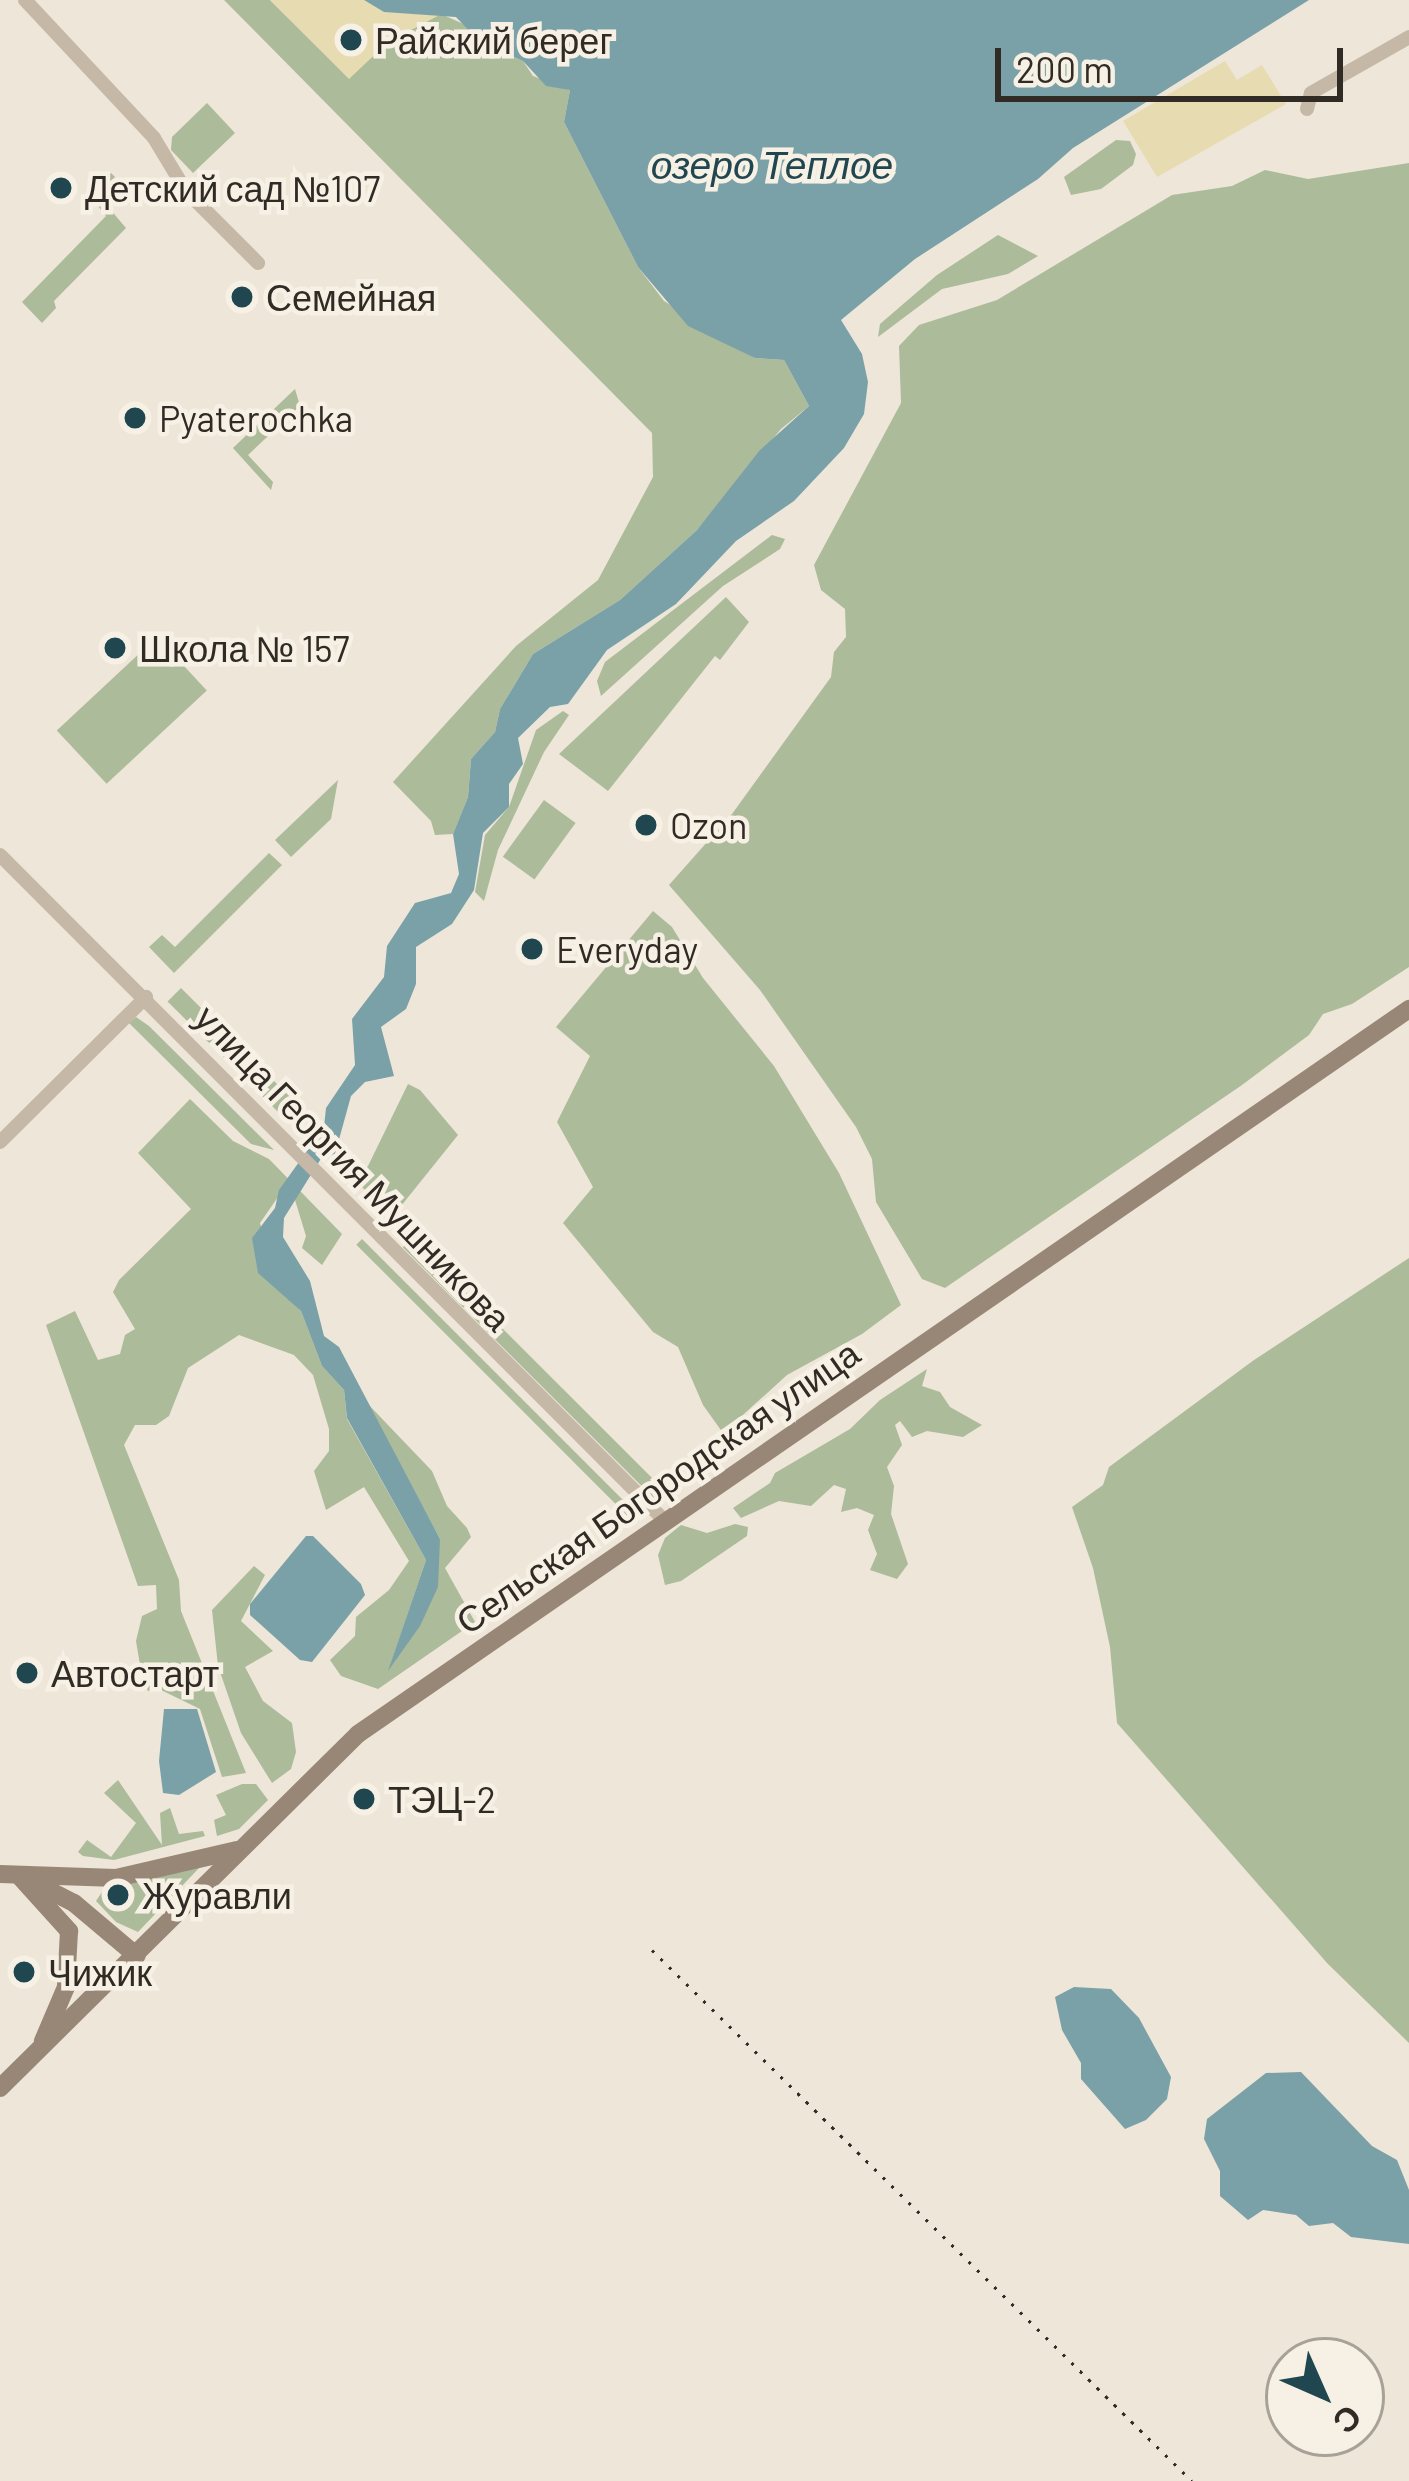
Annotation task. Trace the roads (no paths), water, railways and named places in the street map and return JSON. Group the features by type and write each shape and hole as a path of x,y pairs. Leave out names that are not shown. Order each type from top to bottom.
{"main road":[{"name":"Сельская Богородская улица","path":"0,2088 358,1734 1409,1009"},
{"path":"0,1874 116,1878 241,1849"},
{"path":"21,1878 74,1903 137,1956"},
{"path":"21,1878 69,1931 66,1987 32,2056"}],"street":[{"path":"25,0 154,138 187,191 258,263"},
{"path":"1307,109 1311,93 1409,37"},
{"name":"улица Георгия Мушникова","path":"0,855 665,1521"},
{"path":"0,1142 146,997"}],"water":[{"name":"озеро Теплое","path":"364,0 1309,0 1073,148 1038,179 915,259 841,320 862,354 868,382 864,414 844,448 794,501 736,541 676,604 607,650 568,704 550,707 518,738 523,764 509,784 509,807 483,833 474,890 452,924 416,947 416,984 406,1009 381,1027 394,1076 365,1082 351,1096 335,1154 322,1157 284,1218 283,1237 310,1281 324,1336 339,1347 440,1539 438,1587 420,1626 388,1671 426,1560 347,1418 344,1390 322,1366 301,1311 258,1273 252,1238 324,1127 326,1108 355,1065 352,1019 384,977 387,946 415,903 451,893 459,874 453,834 468,797 471,759 495,732 500,709 533,654 620,600 697,530 760,450 809,406 784,360 755,358 688,326 638,267 564,122 570,90 546,86 523,61 479,41 456,17 384,12"},
{"path":"306,1536 313,1536 361,1584 365,1595 312,1662 300,1660 250,1615 250,1604"},
{"path":"164,1709 197,1709 216,1772 179,1795 163,1793 159,1761"},
{"path":"1074,1987 1111,1989 1139,2018 1171,2077 1167,2099 1146,2120 1125,2129 1081,2079 1081,2063 1062,2030 1055,1997"},
{"path":"1301,2072 1372,2146 1397,2160 1409,2190 1409,2244 1351,2237 1333,2223 1309,2226 1296,2215 1263,2210 1248,2220 1220,2196 1220,2171 1204,2139 1207,2119 1266,2073"}],"railway":[{"path":"652,1950 1192,2481"}],"place":[{"name":"Райский берег","path":"351,40"},
{"name":"Детский сад №107","path":"61,188"},
{"name":"Семейная","path":"242,297"},
{"name":"Pyaterochka","path":"135,418"},
{"name":"Школа № 157","path":"115,648"},
{"name":"Ozon","path":"646,825"},
{"name":"Everyday","path":"532,949"},
{"name":"Автостарт","path":"27,1673"},
{"name":"ТЭЦ-2","path":"364,1799"},
{"name":"Журавли","path":"118,1895"},
{"name":"Чижик","path":"24,1972"}]}
